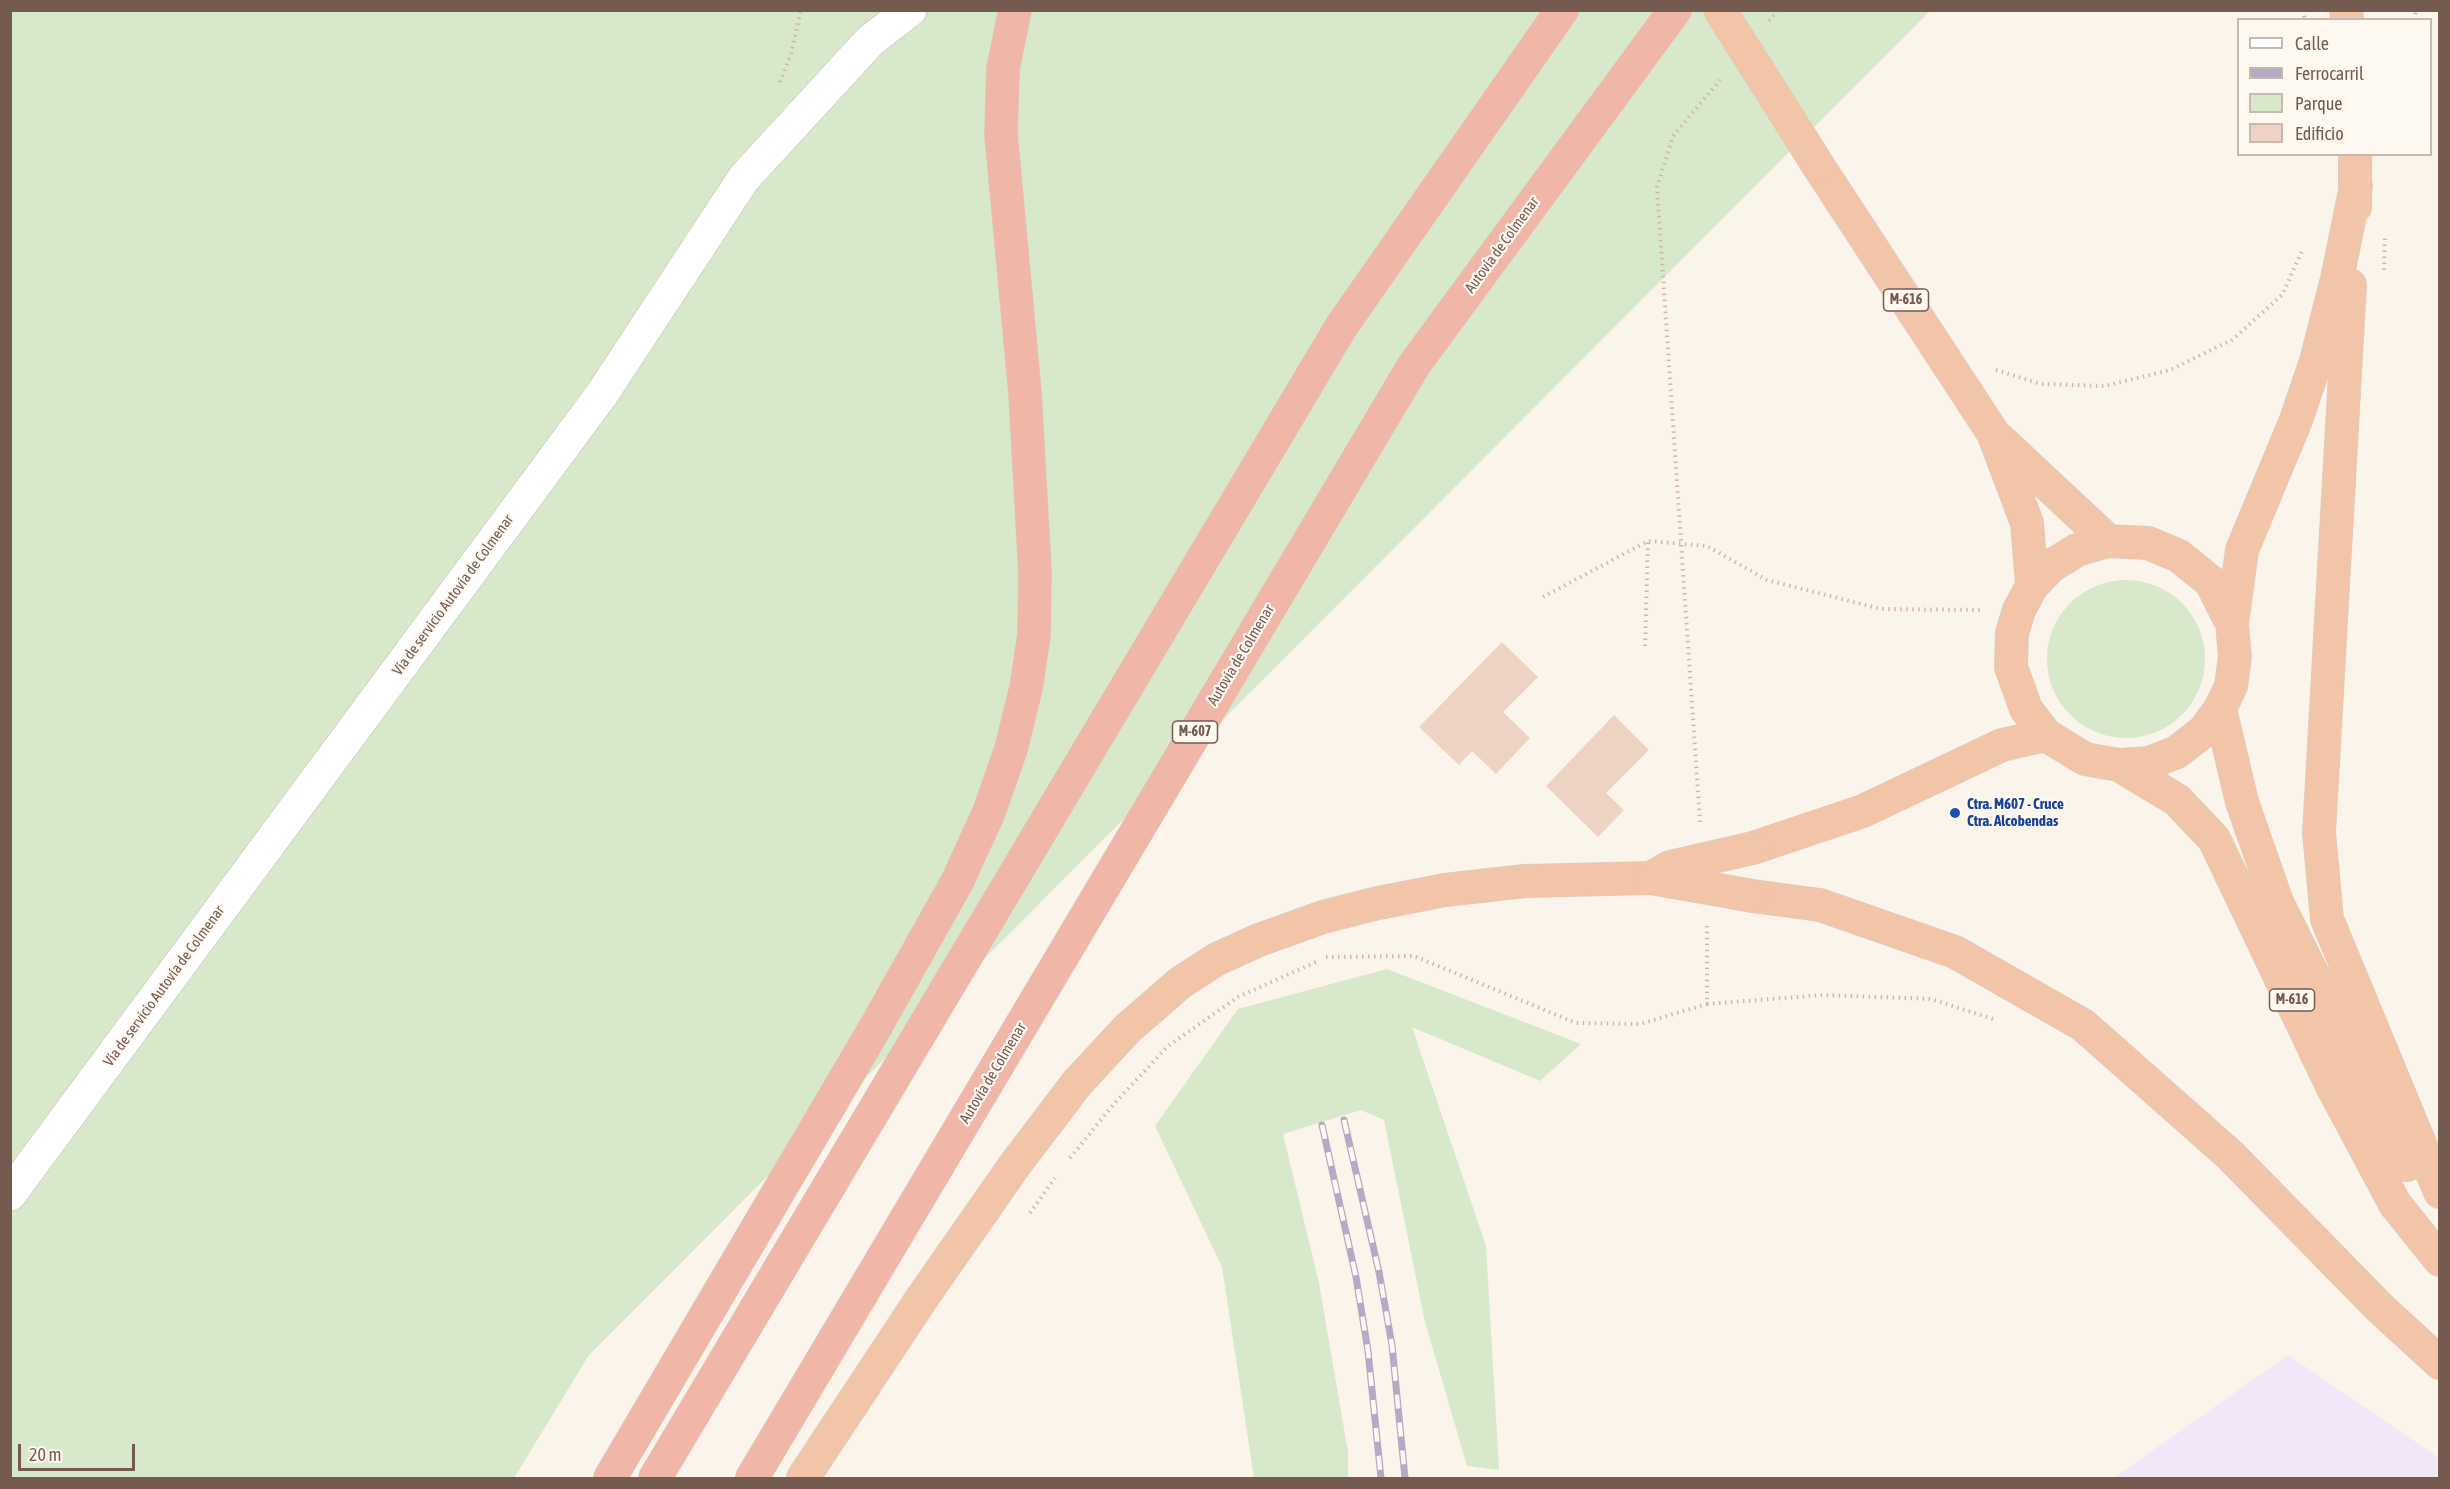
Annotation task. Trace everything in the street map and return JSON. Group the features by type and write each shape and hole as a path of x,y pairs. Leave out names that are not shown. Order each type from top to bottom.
{"highway":[{"path":"610,1479 875,1028 957,882 989,812 1011,749 1026,688 1034,635 1035,572 1025,393 1001,134 1003,69 1015,10"},
{"path":"655,1479 1341,327 1562,10"},
{"name":"Autovía de Colmenar","path":"752,1479 1413,365 1675,10"},
{"name":"M-616","path":"1720,10 1993,434 2027,523 2025,598"},
{"path":"2355,156 2356,186 2319,833 2327,919 2439,1192"},
{"path":"2232,624 2242,550 2296,420 2316,361 2337,279 2356,186"},
{"name":"M-616","path":"1993,434 2108,541"},
{"name":"M-616","path":"2108,541 2148,543 2179,556 2211,582 2232,624 2235,656 2231,686 2220,710 2204,731 2177,752 2149,763 2119,765 2085,759 2046,735 2026,709 2011,667 2012,633 2025,598 2051,566 2077,550 2108,541"},
{"name":"M-616","path":"2220,710 2242,802 2277,902 2407,1165 2439,1210"},
{"path":"1652,878 1670,867 1753,848 1863,810 2002,745 2046,735"},
{"name":"M-616","path":"2119,765 2177,800 2214,839 2332,1086 2395,1204 2439,1260"},
{"path":"803,1479 922,1298 1063,1101 1128,1028 1180,983 1217,959 1259,940 1323,917 1445,890 1525,881 1652,878 1820,905 1955,952 2083,1025 2230,1155 2381,1309 2439,1364"}],"street":[{"name":"Vía de servicio Autovía de Colmenar","path":"10,1194 602,394 744,178 870,41 910,10"}],"path":[{"path":"1764,27 1778,10"},
{"path":"1698,789 1657,188 1673,136 1722,78"},
{"path":"2384,280 2386,235"},
{"path":"1939,351 2041,384 2105,386 2170,370 2232,340 2282,295 2305,246"},
{"path":"1645,646 1648,542"},
{"path":"1543,597 1648,542 1707,546 1767,580 1881,609 2025,598"},
{"path":"1707,1004 1708,933"},
{"path":"1063,1166 1113,1105 1168,1046 1238,997 1326,957 1414,956 1576,1023 1640,1024 1707,1004 1822,995 1931,999 2002,1022"},
{"path":"1029,1214 1056,1176"}],"shaded area":[{"path":"2288,1355 2439,1458 2439,1478 2114,1478"}],"green space":[{"path":"10,11 1930,11 589,1355 514,1478 11,1478"},
{"path":"2126,580 2141,581 2156,586 2170,593 2182,603 2192,615 2199,629 2204,644 2204,674 2199,689 2192,703 2182,715 2170,725 2156,732 2141,737 2126,738 2111,737 2096,732 2082,725 2070,715 2060,703 2053,689 2048,674 2047,659 2048,644 2053,629 2060,615 2070,603 2082,593 2096,586 2111,581"},
{"path":"1387,969 1581,1044 1540,1081 1412,1027 1486,1246 1499,1470 1467,1466 1425,1322 1384,1120 1361,1110 1283,1134 1319,1283 1348,1452 1348,1478 1254,1478 1222,1267 1155,1126 1238,1009"}],"building":[{"path":"1502,642 1538,677 1503,712 1530,738 1496,774 1472,751 1459,765 1419,727"},
{"path":"1614,715 1649,750 1606,793 1624,810 1598,837 1546,786"}],"railway":[{"path":"1344,1120 1379,1272 1392,1345 1405,1478"},
{"path":"1322,1125 1356,1277 1368,1351 1381,1478"}],"place":[{"name":"Ctra. M607 - Cruce Ctra. Alcobendas","path":"1955,813"}]}
